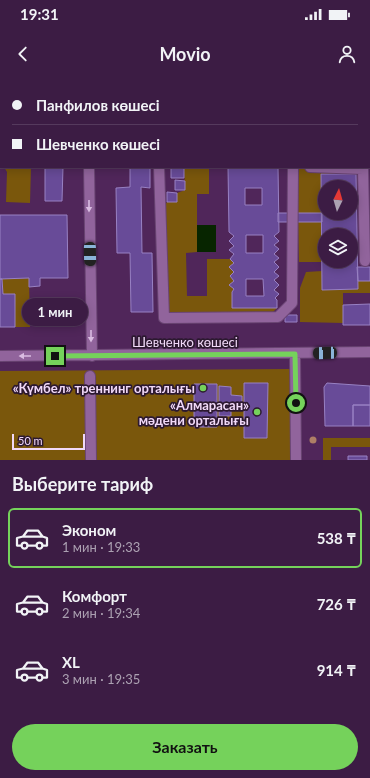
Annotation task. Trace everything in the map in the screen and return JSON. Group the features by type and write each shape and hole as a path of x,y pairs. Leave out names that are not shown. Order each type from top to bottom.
{"street":[{"path":"89,168 92,356"},
{"path":"159,168 164,318 278,318 292,303 293,168"},
{"path":"336,168 363,169 365,261"},
{"name":"Шевченко көшесі","path":"0,356 370,352"},
{"path":"295,354 296,460"},
{"path":"90,376 91,460"}],"shaded area":[{"path":"5,168 31,168 30,203 6,202 7,172"},
{"path":"184,168 209,168 209,194 197,194 197,252 186,253 187,296 207,296 207,259 230,259 234,263 229,267 234,272 230,276 234,281 230,285 234,289 232,292 232,308 277,308 272,313 169,314 164,207 167,202 177,202 177,193 185,190"},
{"path":"298,168 356,168 356,174 321,174 321,180 318,180 318,213 298,213"},
{"path":"298,222 322,222 322,228 318,228 318,262 299,262"},
{"path":"197,225 216,225 216,252 197,252"},
{"path":"322,271 323,290 357,289 358,281 370,281 370,293 343,293 343,323 300,322 300,288 306,272"},
{"path":"29,278 30,327 15,327 15,294 3,294 2,279"},
{"path":"38,302 56,302 56,322 38,322"},
{"path":"291,369 293,460 0,460 0,371"},
{"path":"323,438 370,438 370,447 331,447 331,460 323,460"}],"building":[{"path":"45,168 63,168 62,201 45,201"},
{"path":"130,168 150,168 150,188 141,187 142,253 152,253 153,312 131,312 130,253 117,253 116,188 130,187"},
{"path":"171,168 184,168 184,178 171,178"},
{"path":"228,168 278,168 279,232 274,236 279,241 274,245 279,249 274,254 279,258 274,262 279,267 274,272 279,276 274,280 279,285 274,290 279,294 275,298 277,300 277,308 232,308 232,292 234,289 229,285 234,281 230,276 234,272 229,267 234,263 230,259 234,254 229,250 234,246 229,241 234,236 229,232","holes":["245,188 262,188 262,205 245,205","246,235 263,235 263,253 246,253","246,279 263,279 264,296 246,296"]},
{"path":"321,174 356,174 356,180 321,180"},
{"path":"175,180 185,181 185,190 175,190"},
{"path":"167,192 177,193 177,202 167,202"},
{"path":"278,213 318,213 318,220 322,220 322,222 278,222"},
{"path":"0,215 67,215 68,278 40,278 40,286 29,287 29,278 0,279"},
{"path":"321,220 357,220 357,228 321,228"},
{"path":"370,267 370,281 358,281 357,268"},
{"path":"322,268 358,268 358,289 322,290"},
{"path":"0,279 2,279 3,294 15,294 15,327 0,327"},
{"path":"370,304 370,325 343,325 343,305"},
{"path":"285,315 297,315 297,322 285,322"},
{"path":"244,383 268,383 267,438 244,438"},
{"path":"327,383 370,386 370,405 353,405 353,426 325,426 324,387"},
{"path":"194,384 217,384 217,427 194,427"},
{"path":"219,386 231,387 231,395 242,396 242,409 231,408 231,416 219,416"},
{"path":"353,405 370,405 370,426 353,426"},
{"path":"348,456 367,456 367,460 348,460"}],"place":[{"name":"«Күмбел» треннинг орталығы","path":"203,388"},
{"name":"«Алмарасан» мәдени орталығы","path":"257,412"}],"route":[{"path":"55,356 295,354 296,403"}]}
